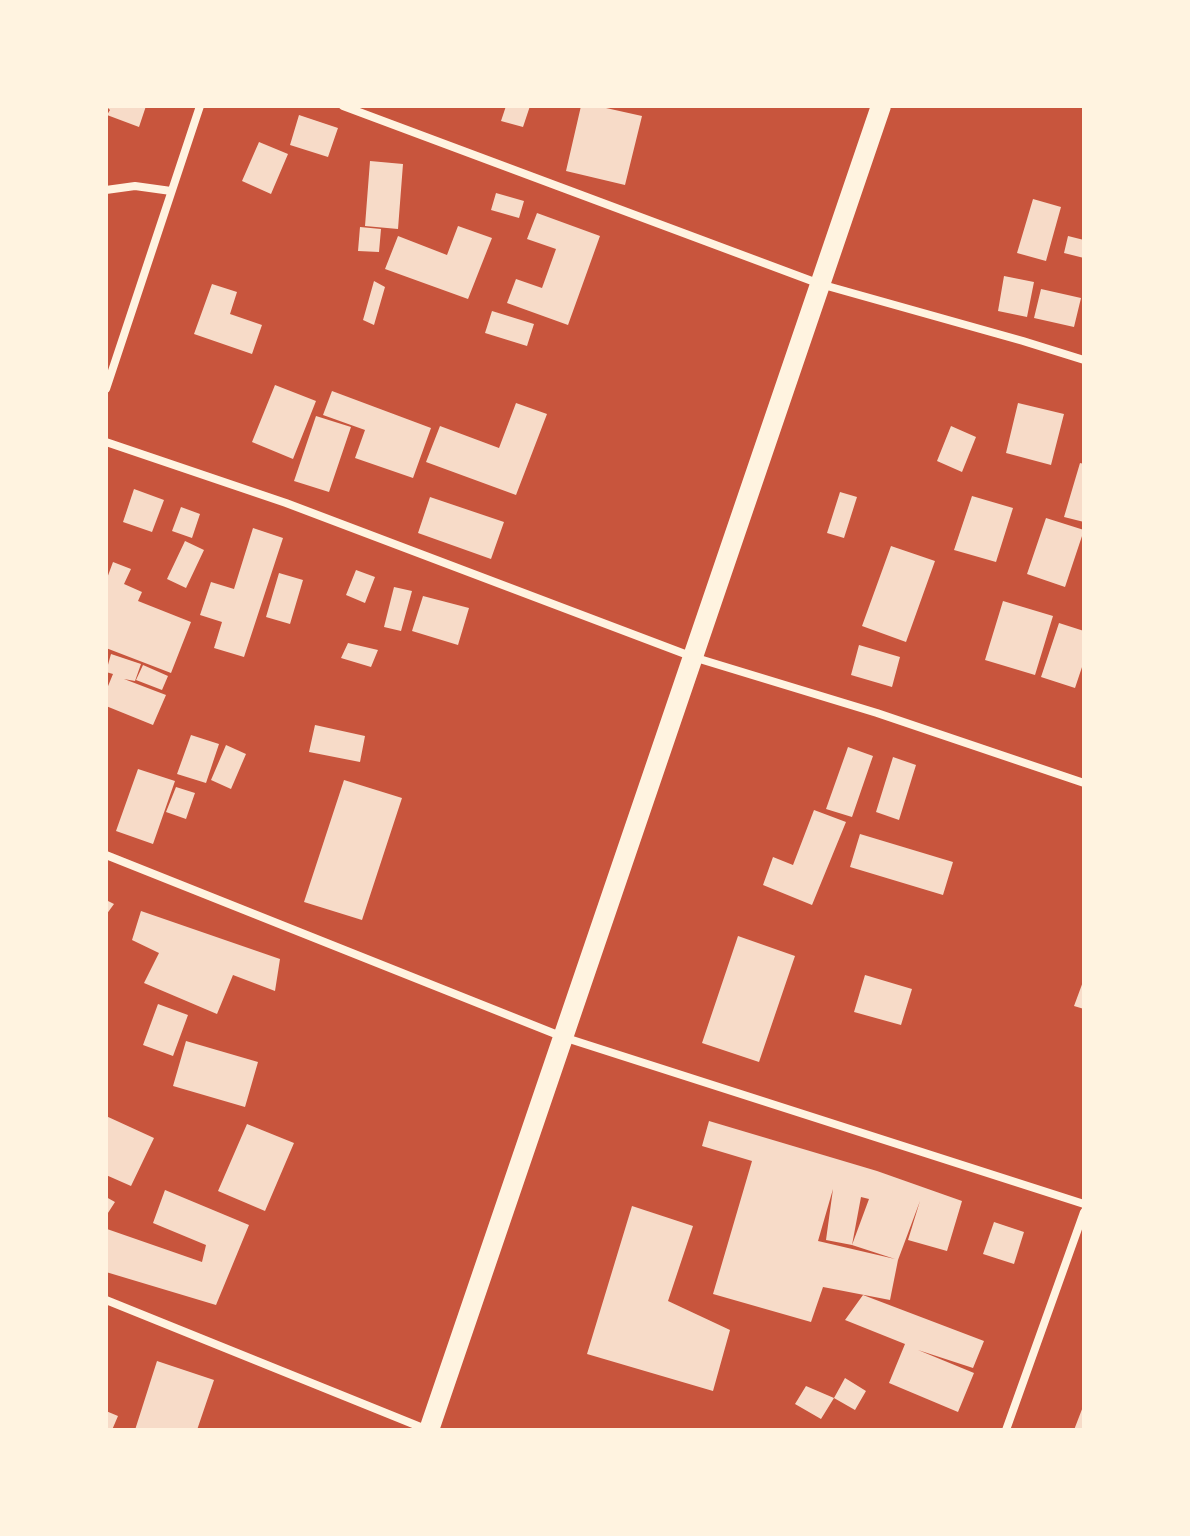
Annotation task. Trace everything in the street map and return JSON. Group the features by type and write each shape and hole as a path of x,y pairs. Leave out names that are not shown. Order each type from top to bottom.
{"main road":[{"path":"429,1430 881,106"}],"street":[{"path":"106,389 200,106"},
{"path":"343,106 820,284 1084,360"},
{"path":"106,190 135,186 171,191"},
{"path":"106,442 286,503 693,657 877,713 1084,783"},
{"path":"106,855 563,1037 1084,1204"},
{"path":"1006,1430 1084,1212"},
{"path":"106,1300 429,1430"}],"building":[{"path":"106,106 146,106 139,127 107,115 110,110"},
{"path":"506,106 530,106 523,127 501,121"},
{"path":"581,106 597,106 642,116 625,185 566,171"},
{"path":"299,115 338,128 328,157 290,145"},
{"path":"259,142 288,154 271,194 242,181"},
{"path":"370,161 403,164 398,229 365,226"},
{"path":"496,193 524,201 519,218 491,210"},
{"path":"1033,199 1061,207 1046,261 1017,253"},
{"path":"537,213 600,236 568,325 507,303 516,279 542,288 556,249 527,239"},
{"path":"458,226 492,238 468,299 385,269 398,236 447,255"},
{"path":"360,227 381,229 379,252 358,251"},
{"path":"1068,236 1084,240 1084,258 1064,253"},
{"path":"1004,276 1034,282 1027,317 998,311"},
{"path":"374,281 385,287 374,325 363,320"},
{"path":"212,284 237,292 230,314 262,325 252,354 194,334"},
{"path":"1041,289 1081,298 1074,327 1034,318"},
{"path":"492,311 534,324 527,346 485,333"},
{"path":"275,385 316,401 293,459 252,442"},
{"path":"332,391 431,428 413,478 355,458 365,430 323,415"},
{"path":"516,403 547,414 516,495 426,462 440,426 499,448"},
{"path":"1018,403 1064,414 1051,465 1006,453"},
{"path":"316,416 351,427 329,492 294,481"},
{"path":"951,426 976,437 962,472 937,461"},
{"path":"1080,463 1084,464 1084,522 1064,517"},
{"path":"134,489 164,500 152,532 123,522"},
{"path":"840,492 857,497 844,538 827,533"},
{"path":"972,496 1013,508 996,562 954,550"},
{"path":"430,497 504,522 491,559 418,533"},
{"path":"181,507 200,514 192,538 172,531"},
{"path":"1046,518 1084,530 1065,587 1027,574"},
{"path":"253,528 283,538 244,657 214,648 222,622 200,615 211,582 234,589"},
{"path":"185,541 204,550 186,588 167,579"},
{"path":"891,546 935,561 906,642 862,626"},
{"path":"113,562 131,569 124,584 142,592 138,601 191,622 171,673 106,648 106,581"},
{"path":"356,570 375,577 365,603 346,595"},
{"path":"279,573 303,580 290,624 266,617"},
{"path":"394,587 412,591 401,631 384,627"},
{"path":"423,596 469,608 458,645 412,631"},
{"path":"1003,601 1053,616 1035,675 985,660"},
{"path":"1059,623 1084,631 1084,661 1075,688 1041,677"},
{"path":"348,643 378,650 371,667 341,658"},
{"path":"859,645 900,657 892,687 851,675"},
{"path":"111,654 141,664 135,681 124,679 166,695 153,725 106,706 106,691 113,674 106,672"},
{"path":"143,665 168,676 162,690 136,680"},
{"path":"315,725 365,736 360,762 309,752"},
{"path":"191,735 219,744 206,783 177,774"},
{"path":"226,745 246,754 231,789 211,780"},
{"path":"848,747 873,756 852,817 826,809"},
{"path":"893,757 916,765 899,820 876,812"},
{"path":"138,769 175,781 153,844 116,831"},
{"path":"344,780 402,798 362,920 304,902"},
{"path":"176,787 195,793 186,819 166,812"},
{"path":"814,810 846,822 812,905 763,885 773,857 793,865"},
{"path":"860,834 953,862 943,895 850,867"},
{"path":"106,900 114,904 106,915"},
{"path":"141,911 280,959 275,991 233,975 217,1014 144,983 159,953 132,940"},
{"path":"738,936 795,956 759,1062 702,1043"},
{"path":"865,975 912,989 901,1025 854,1012"},
{"path":"1084,979 1084,1009 1074,1006"},
{"path":"158,1004 188,1015 173,1056 143,1045"},
{"path":"186,1041 258,1062 245,1107 173,1086"},
{"path":"106,1116 154,1138 131,1186 106,1175"},
{"path":"709,1121 877,1171 962,1201 947,1251 908,1240 920,1201 898,1260 890,1300 823,1287 811,1322 713,1294 752,1161 702,1146","holes":["833,1189 826,1240 895,1259 818,1241","861,1197 869,1199 852,1245"]},
{"path":"247,1124 294,1143 265,1211 218,1191"},
{"path":"165,1190 249,1225 216,1305 106,1272 107,1229 202,1262 206,1245 153,1223"},
{"path":"106,1197 115,1202 106,1216"},
{"path":"632,1206 693,1226 668,1301 730,1330 713,1391 587,1354"},
{"path":"994,1222 1024,1232 1014,1264 983,1254"},
{"path":"863,1295 984,1341 973,1368 918,1350 974,1373 958,1412 889,1383 905,1344 845,1320"},
{"path":"157,1361 214,1380 197,1430 135,1430"},
{"path":"845,1378 866,1391 855,1410 834,1398"},
{"path":"806,1386 834,1398 821,1419 795,1404"},
{"path":"1084,1404 1084,1430 1074,1430"},
{"path":"106,1411 118,1416 112,1430 106,1430"}]}
